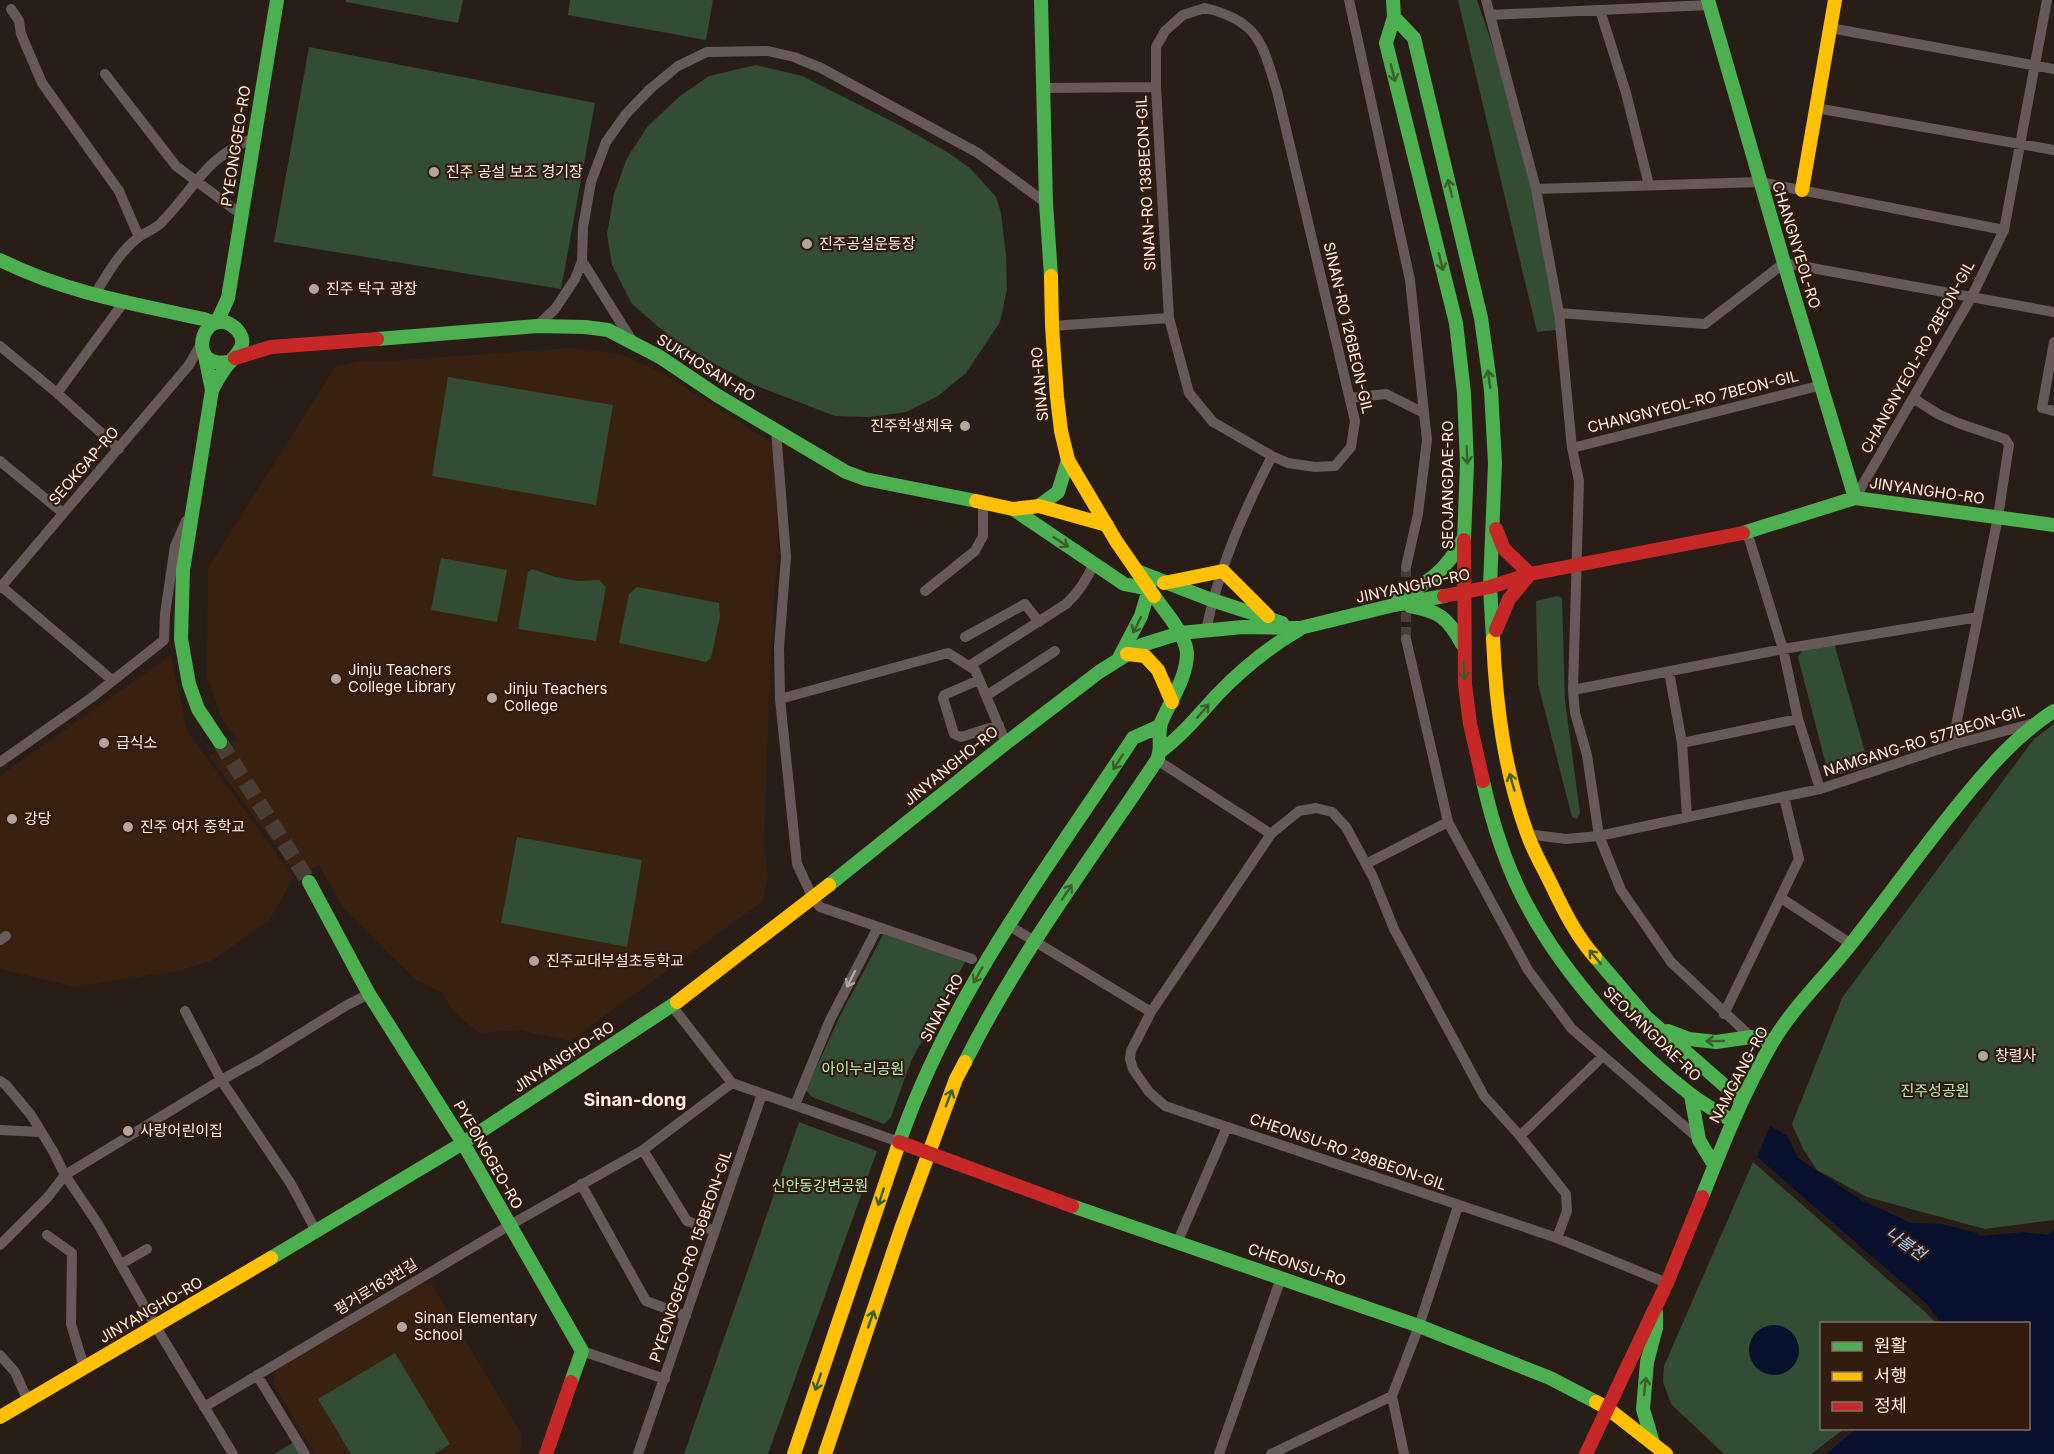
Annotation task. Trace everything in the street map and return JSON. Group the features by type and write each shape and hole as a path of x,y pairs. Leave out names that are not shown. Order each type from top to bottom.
{"street":[{"name":"PYEONGGEO-RO","path":"228,298 277,0"},
{"name":"SINAN-RO","path":"1041,0 1046,203 1051,266 1052,326 1061,431 1068,460 1107,525 1180,633 1187,652 1182,676 1160,726 1159,756"},
{"name":"JINYANGHO-RO","path":"1349,0 1410,280 1427,440 1418,514 1406,567"},
{"name":"SEOJANGDAE-RO","path":"1393,0 1394,17 1386,43 1456,323 1464,393 1467,464 1463,647 1470,724 1482,779 1511,871 1529,910 1552,947 1587,994 1618,1029 1691,1095 1732,1121"},
{"path":"1486,0 1536,189 1559,313 1572,448 1580,481 1573,690 1575,713 1587,755 1599,836 1621,890 1671,962 1751,1037"},
{"path":"1802,190 1835,0"},
{"name":"CHANGNYEOL-RO 2BEON-GIL","path":"1855,498 1972,296 2004,230 2047,0"},
{"path":"1490,15 1709,3"},
{"name":"CHANGNYEOL-RO","path":"1709,3 1855,498"},
{"path":"1156,87 1156,47 1165,31 1184,15 1205,4"},
{"name":"SINAN-RO 126BEON-GIL","path":"1169,318 1189,393 1213,422 1288,463 1315,467 1335,466 1351,447 1355,422 1350,398 1277,91 1264,51 1257,36 1244,23 1205,4"},
{"path":"11,9 20,21 21,34 42,82 118,191 140,237"},
{"path":"1600,10 1626,93 1649,185"},
{"name":"SEOJANGDAE-RO","path":"1394,17 1414,38 1481,318 1492,411 1495,463 1490,587 1492,646 1505,758 1527,834 1560,902 1586,947 1646,1017 1741,1100"},
{"path":"1830,28 2054,69"},
{"path":"537,326 555,309 566,294 582,261 583,227 591,182 606,142 626,114 650,88 678,66 707,52 768,51 794,57 821,68 978,153 1046,203"},
{"path":"105,74 176,166 242,215"},
{"name":"SINAN-RO 138BEON-GIL","path":"1042,88 1156,87 1169,318"},
{"path":"1816,108 2054,150"},
{"path":"95,294 116,260 140,237 157,227 176,207 206,167 236,145 255,138"},
{"path":"1536,189 1760,182 2004,230"},
{"path":"0,260 22,272 53,284 124,302 189,316 206,317 217,323 229,324 239,332 271,346"},
{"path":"582,261 632,341"},
{"path":"1559,313 1705,324 1784,263 2054,312"},
{"path":"228,298 217,323 206,328 203,348 216,363 232,360 271,346"},
{"path":"212,390 242,347 228,298"},
{"path":"57,393 124,302"},
{"path":"189,316 195,322 212,390 183,570 181,639 189,684 198,709 220,742"},
{"path":"1052,326 1169,318"},
{"name":"SUKHOSAN-RO","path":"271,346 537,326 608,330 632,341 846,472 865,479 1012,509 1039,506 1107,525"},
{"path":"2054,342 2042,408 2054,411"},
{"path":"0,346 119,449"},
{"name":"SEOKGAP-RO","path":"1,587 203,348"},
{"name":"CHANGNYEOL-RO 7BEON-GIL","path":"1572,448 1822,385"},
{"path":"1350,398 1386,394 1424,413"},
{"path":"1913,398 1948,419 2006,439 2010,445 1998,517 1952,745"},
{"path":"776,431 786,558 779,648 780,699 797,864 813,898 820,907 972,959"},
{"path":"1206,631 1212,600 1250,500 1272,456"},
{"path":"1039,506 1058,492 1068,460"},
{"path":"0,461 63,513"},
{"name":"JINYANGHO-RO","path":"0,1417 463,1143 672,1006 813,898 1006,743 1123,656 1142,645 1180,633 1243,627 1300,628 1389,606 1490,587 1530,574 1747,532 1855,498 2054,525"},
{"path":"0,762 164,640 165,614 175,546 194,500"},
{"path":"925,591 975,551 983,536 982,503"},
{"path":"1012,509 1124,584 1149,589 1141,616 1123,656 1145,656 1158,670 1172,702"},
{"path":"1492,646 1500,614 1508,597 1530,574 1503,549 1493,521"},
{"path":"1747,532 1784,648 1798,719 1820,789"},
{"path":"1389,606 1438,575 1453,560 1464,536"},
{"path":"969,666 1066,604 1077,594 1094,564"},
{"path":"1137,571 1163,583 1300,628"},
{"path":"1163,583 1223,571"},
{"path":"1223,571 1271,619"},
{"path":"1,587 112,680"},
{"path":"965,637 1025,604 1040,621"},
{"path":"1389,606 1429,609 1441,614 1452,623 1463,647"},
{"path":"1573,690 1784,648 1978,617"},
{"path":"825,1454 928,1152 956,1079 982,1027 1035,941 1159,756 1181,737 1235,677 1277,642 1300,628"},
{"path":"1406,639 1448,822 1366,864 1394,929 1484,1096 1520,1136 1566,1194 1567,1211 1557,1238"},
{"path":"987,696 1055,651"},
{"path":"780,699 948,653 975,670 1006,743"},
{"path":"1669,672 1682,743 1687,816"},
{"path":"979,680 944,695 954,734 961,737 999,725"},
{"name":"NAMGANG-RO","path":"1586,1454 1667,1283 1741,1100 1773,1041 1799,1005 1851,944 1924,846 1989,768 2037,722 2054,711"},
{"path":"1682,743 1798,719"},
{"name":"NAMGANG-RO 577BEON-GIL","path":"1527,834 1566,839 1599,836 1784,797 1820,789 1952,745 2037,722"},
{"name":"SINAN-RO","path":"794,1454 899,1142 929,1068 956,1014 1008,925 1133,738 1160,726"},
{"path":"1159,756 1271,834"},
{"path":"1724,1014 1799,859 1784,797"},
{"name":"CHEONSU-RO 298BEON-GIL","path":"1366,864 1346,827 1332,812 1316,808 1299,811 1271,834 1151,1012 1131,1051 1130,1059 1133,1069 1149,1092 1165,1106 1557,1238 1667,1283"},
{"name":"NAMGANG-RO","path":"1448,822 1528,970 1572,1029 1700,1140"},
{"name":"PYEONGGEO-RO","path":"309,882 369,994 463,1143 582,1351"},
{"path":"1781,898 1851,944"},
{"path":"1008,925 1151,1012"},
{"path":"795,1105 830,1020 878,927"},
{"path":"0,1245 47,1198 65,1175 221,1080 369,994"},
{"path":"672,1006 732,1083 899,1142"},
{"path":"185,1011 221,1080 291,1184 316,1231"},
{"path":"1659,1028 1689,1039 1716,1042 1751,1037 1773,1041"},
{"path":"1520,1136 1602,1057"},
{"path":"0,1081 31,1115 233,1454"},
{"name":"평거로163번길","path":"204,1407 581,1184 644,1150 732,1083"},
{"name":"PYEONGGEO-RO 156BEON-GIL","path":"582,1351 665,1379 762,1094"},
{"path":"1691,1095 1700,1140 1714,1165"},
{"path":"1178,1241 1227,1127"},
{"path":"0,1130 41,1132"},
{"name":"CHEONSU-RO","path":"899,1142 1116,1222 1178,1241 1419,1326 1550,1378 1607,1408 1666,1454"},
{"path":"644,1150 687,1221 715,1231"},
{"path":"581,1184 646,1300 686,1316"},
{"name":"CHEONSU-RO 298BEON-GIL","path":"1392,1396 1419,1326 1458,1206"},
{"path":"47,1235 72,1253 71,1324 84,1367"},
{"path":"121,1264 147,1249"},
{"path":"1219,1454 1281,1278"},
{"path":"1653,1443 1643,1409 1647,1362 1656,1328 1656,1306"},
{"path":"546,1454 582,1351"},
{"path":"0,1355 15,1372 27,1401"},
{"path":"257,1375 305,1454"},
{"path":"638,1454 665,1379"},
{"path":"1272,1454 1392,1396 1404,1454"}],"shaded area":[{"name":"Jinju Teachers College","path":"573,348 622,355 661,372 774,444 778,550 771,641 764,844 768,875 763,901 570,1041 520,1030 479,1033 453,1011 442,992 416,980 344,909 319,865 299,877 209,756 237,740 222,719 207,676 208,568 336,366 361,361"},
{"name":"진주 여자 중학교","path":"171,655 187,731 293,877 280,902 269,920 213,960 182,970 75,987 0,969 0,776"},
{"name":"Sinan Elementary School","path":"424,1282 432,1285 522,1435 520,1454 315,1454 273,1383 276,1370"}],"green space":[{"path":"346,0 463,0 458,23 346,2"},
{"path":"570,0 713,0 706,40 568,15"},
{"path":"1458,0 1477,0 1520,126 1564,329 1537,332"},
{"name":"진주 공설 보조 경기장","path":"309,47 595,103 561,289 274,242"},
{"name":"진주공설운동장","path":"756,65 802,76 903,127 970,168 996,197 1001,213 1006,255 1007,289 1000,322 966,373 938,396 906,412 870,417 835,416 754,385 668,335 632,304 612,265 607,234 614,194 627,158 648,126 680,96 709,76"},
{"path":"448,377 613,405 596,505 432,476"},
{"path":"441,558 507,570 497,622 431,610"},
{"path":"532,569 555,577 578,581 599,580 606,587 596,641 518,629 528,572"},
{"path":"637,587 719,603 720,616 711,658 706,662 619,643 629,594"},
{"path":"1557,596 1562,598 1565,701 1580,813 1577,819 1572,817 1538,684 1536,601"},
{"path":"1834,643 1869,766 1837,775 1827,769 1798,657 1804,648"},
{"name":"진주성공원","path":"2054,724 2054,1220 1985,1229 1867,1197 1817,1170 1803,1149 1792,1124 1842,998 2034,739"},
{"path":"517,837 642,860 627,947 501,923"},
{"name":"아이누리공원","path":"884,933 965,962 911,1061 891,1117 884,1124 812,1097 806,1090 840,1016"},
{"name":"신안동강변공원","path":"799,1122 877,1151 768,1454 684,1454"},
{"path":"1753,1162 1935,1322 1820,1322 1820,1430 1843,1430 1811,1454 1724,1454 1671,1404 1663,1382 1664,1366"},
{"path":"395,1353 450,1444 434,1454 351,1454 318,1399"},
{"path":"294,1442 301,1454 274,1454"}],"water":[{"name":"나불천","path":"1770,1126 1787,1135 1798,1158 1861,1200 1911,1223 1942,1224 1981,1236 2023,1232 2048,1235 2054,1230 2054,1454 1826,1454 1855,1430 2030,1430 2030,1322 1940,1322 1928,1305 1757,1157"},
{"path":"1774,1325 1792,1332 1799,1350 1792,1368 1774,1375 1756,1368 1749,1350 1756,1332"}],"tunnel":[{"path":"1406,567 1406,639"},
{"path":"220,742 309,882"}],"traffic: fast":[{"path":"217,322 228,298 277,0"},
{"path":"1041,0 1046,203 1051,276"},
{"path":"1393,0 1394,17 1386,43 1456,323 1464,393 1467,464 1464,540"},
{"path":"1708,0 1855,498"},
{"path":"1394,17 1414,38 1481,318 1491,390 1495,463 1490,587 1493,639"},
{"path":"0,260 74,289 215,323"},
{"path":"212,390 222,372 239,352 242,342 238,331 233,326 225,322 215,323 205,333 202,347 204,354 216,362 230,362"},
{"path":"377,339 537,326 608,330 660,357 718,396 846,472 865,479 976,501"},
{"path":"205,356 212,390 183,570 181,639 189,684 198,709 220,742"},
{"path":"1039,506 1058,492 1068,460"},
{"path":"1743,533 1855,498 2054,525"},
{"path":"1013,509 1124,584 1149,589 1141,616 1119,658"},
{"path":"1398,599 1436,575 1457,550 1463,539"},
{"path":"1137,571 1209,599 1282,623"},
{"path":"965,1062 1032,946 1157,760 1160,750 1161,723 1181,680 1187,653 1179,631 1154,596"},
{"path":"829,885 1006,743 1099,672 1142,645 1180,633 1243,627 1300,628 1394,605 1444,596"},
{"path":"1410,606 1428,610 1442,617 1462,644"},
{"path":"1161,751 1183,732 1246,667 1300,629"},
{"path":"1702,1197 1743,1100 1780,1030 1851,944 1963,799 2005,751 2054,711"},
{"path":"897,1149 918,1093 943,1040 1002,936 1133,738 1160,726"},
{"path":"1483,781 1496,830 1514,879 1544,935 1561,960 1600,1009 1644,1055 1690,1094 1732,1121"},
{"path":"309,882 369,994 463,1143 582,1351 571,1382"},
{"path":"1595,957 1646,1017 1741,1100"},
{"path":"271,1258 463,1143 677,1002"},
{"path":"1668,1031 1689,1039 1716,1042 1751,1037 1773,1041"},
{"path":"1691,1095 1699,1140 1714,1165"},
{"path":"1072,1206 1419,1326 1550,1378 1596,1402"},
{"path":"1653,1443 1643,1409 1647,1362 1656,1328 1656,1312"}],"traffic: slow":[{"path":"1802,190 1835,0"},
{"path":"1051,276 1057,397 1061,431 1068,460 1116,541 1154,596"},
{"path":"976,501 1013,509 1039,506 1107,525"},
{"path":"1164,583 1223,571 1268,616"},
{"path":"1493,639 1502,737 1519,809 1532,846 1561,905 1595,957"},
{"path":"1127,654 1145,656 1158,670 1172,702"},
{"path":"677,1002 829,885"},
{"path":"825,1454 901,1229 956,1079 965,1062"},
{"path":"794,1454 897,1149"},
{"path":"0,1417 271,1258"},
{"path":"1596,1402 1666,1454"}],"traffic: jam":[{"path":"235,358 271,347 377,339"},
{"path":"1496,529 1504,549 1530,574 1509,599 1496,630"},
{"path":"1444,596 1490,587 1530,574 1743,533"},
{"path":"1464,540 1465,685 1470,724 1483,781"},
{"path":"899,1142 1072,1206"},
{"path":"1586,1454 1667,1283 1702,1197"},
{"path":"546,1454 571,1382"}],"place":[{"name":"진주 공설 보조 경기장","path":"434,172"},
{"name":"진주공설운동장","path":"807,244"},
{"name":"진주 탁구 광장","path":"314,289"},
{"name":"진주학생체육","path":"965,426"},
{"name":"Jinju Teachers College Library","path":"336,679"},
{"name":"Jinju Teachers College","path":"492,698"},
{"name":"급식소","path":"104,743"},
{"name":"강당","path":"12,819"},
{"name":"진주 여자 중학교","path":"128,827"},
{"name":"진주교대부설초등학교","path":"534,961"},
{"name":"창렬사","path":"1983,1056"},
{"name":"사랑어린이집","path":"128,1131"},
{"name":"Sinan Elementary School","path":"402,1327"}],"district":[{"name":"Sinan-dong","path":"635,1100"}]}
